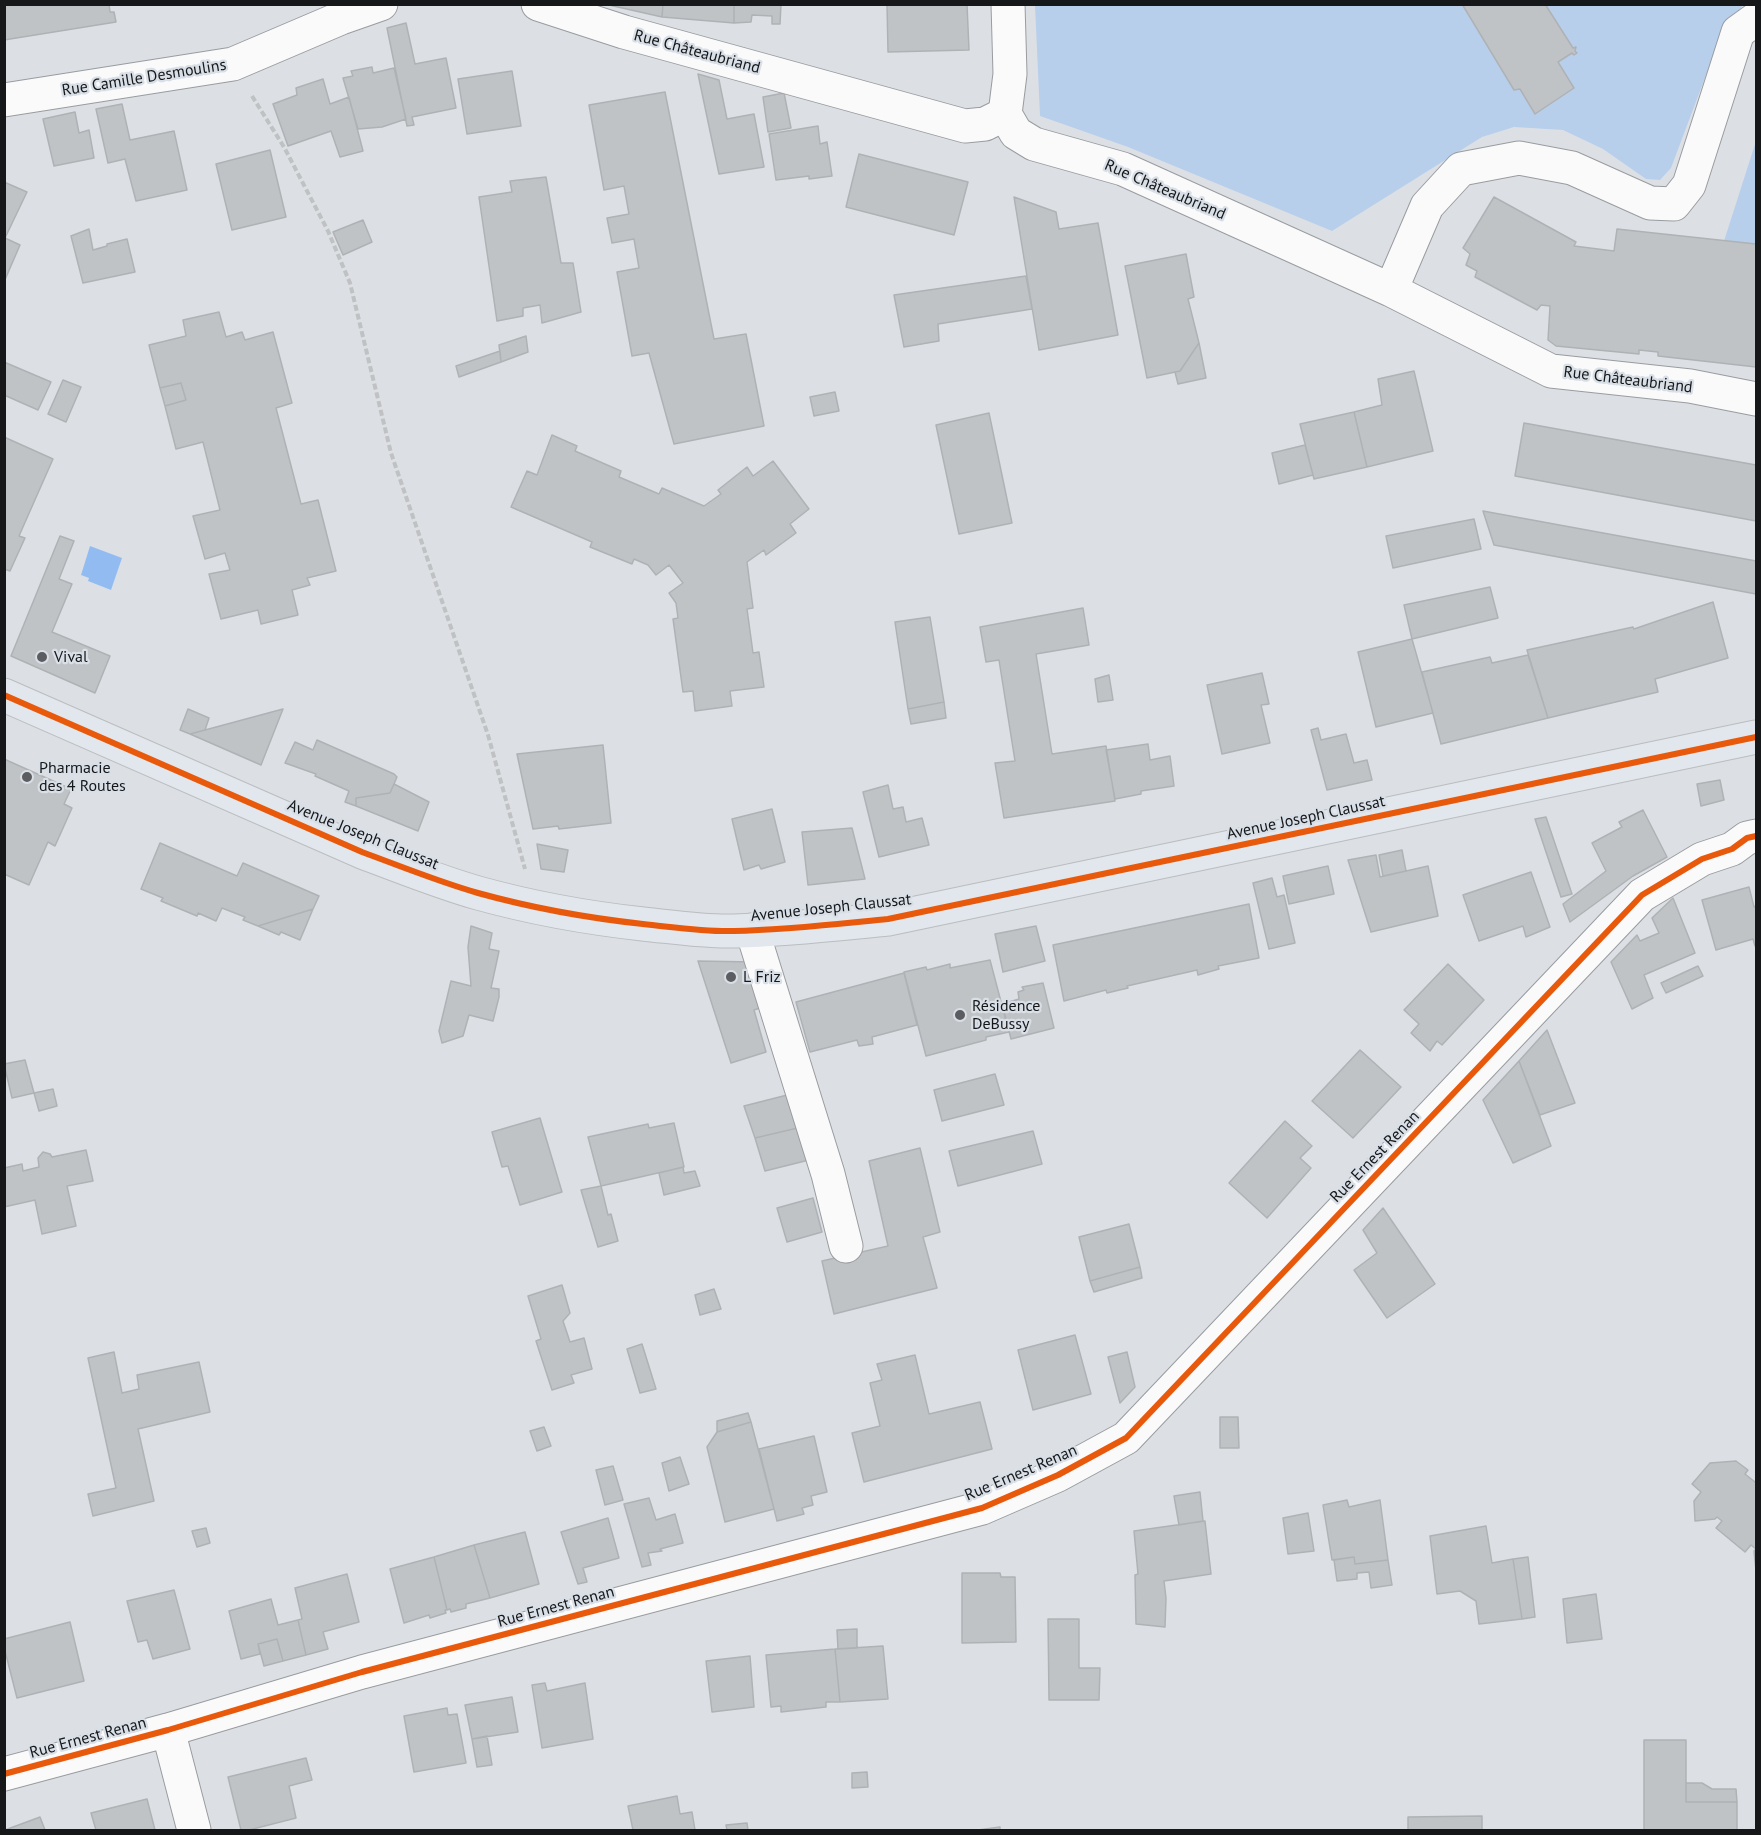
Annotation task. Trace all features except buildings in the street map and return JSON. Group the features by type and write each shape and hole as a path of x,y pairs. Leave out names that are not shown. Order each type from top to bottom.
{"main road":[{"name":"Avenue Joseph Claussat","path":"4,695 362,852 477,893 536,907 611,920 685,929 733,931 821,926 888,919 1756,736"}],"street":[{"name":"Rue Camille Desmoulins","path":"4,100 233,64 341,18 381,4"},
{"name":"Rue Châteaubriand","path":"538,4 624,32 965,126 985,124 1005,114 1016,133 1034,144 1123,169 1391,290 1551,371 1690,386 1756,399"},
{"path":"1005,114 1010,74 1008,4"},
{"path":"1391,290 1427,206 1461,169 1519,158 1572,168 1650,203 1674,204 1689,185 1738,32 1756,18"},
{"name":"Rue Ernest Renan","path":"4,1774 168,1730 362,1672 982,1508 1058,1475 1126,1438 1642,895 1702,859 1732,849 1747,838 1756,836"},
{"path":"752,930 828,1174 846,1246"},
{"path":"168,1730 194,1830"}],"path":[{"path":"233,64 284,147 328,231 350,283 391,453 488,735 536,907"}],"shaded area":[{"path":"1035,5 1743,5 1720,38 1671,168 1660,180 1646,179 1603,149 1563,130 1514,127 1482,137 1332,231 1128,147 1040,116"},
{"path":"1756,141 1756,244 1724,241"}],"water":[{"path":"90,546 122,558 111,590 88,581 89,578 81,575"}],"cycle path":[{"path":"4,695 362,852 449,884 519,903 581,916 677,928 723,931 792,928 888,919 1756,737"},
{"path":"4,1774 168,1730 362,1672 982,1508 1058,1475 1126,1438 1642,895 1702,859 1732,849 1747,838 1756,836"}],"place":[{"name":"Vival","path":"42,657"},
{"name":"Pharmacie des 4 Routes","path":"27,777"},
{"name":"L Friz","path":"731,977"},
{"name":"Résidence DeBussy","path":"960,1015"}]}
